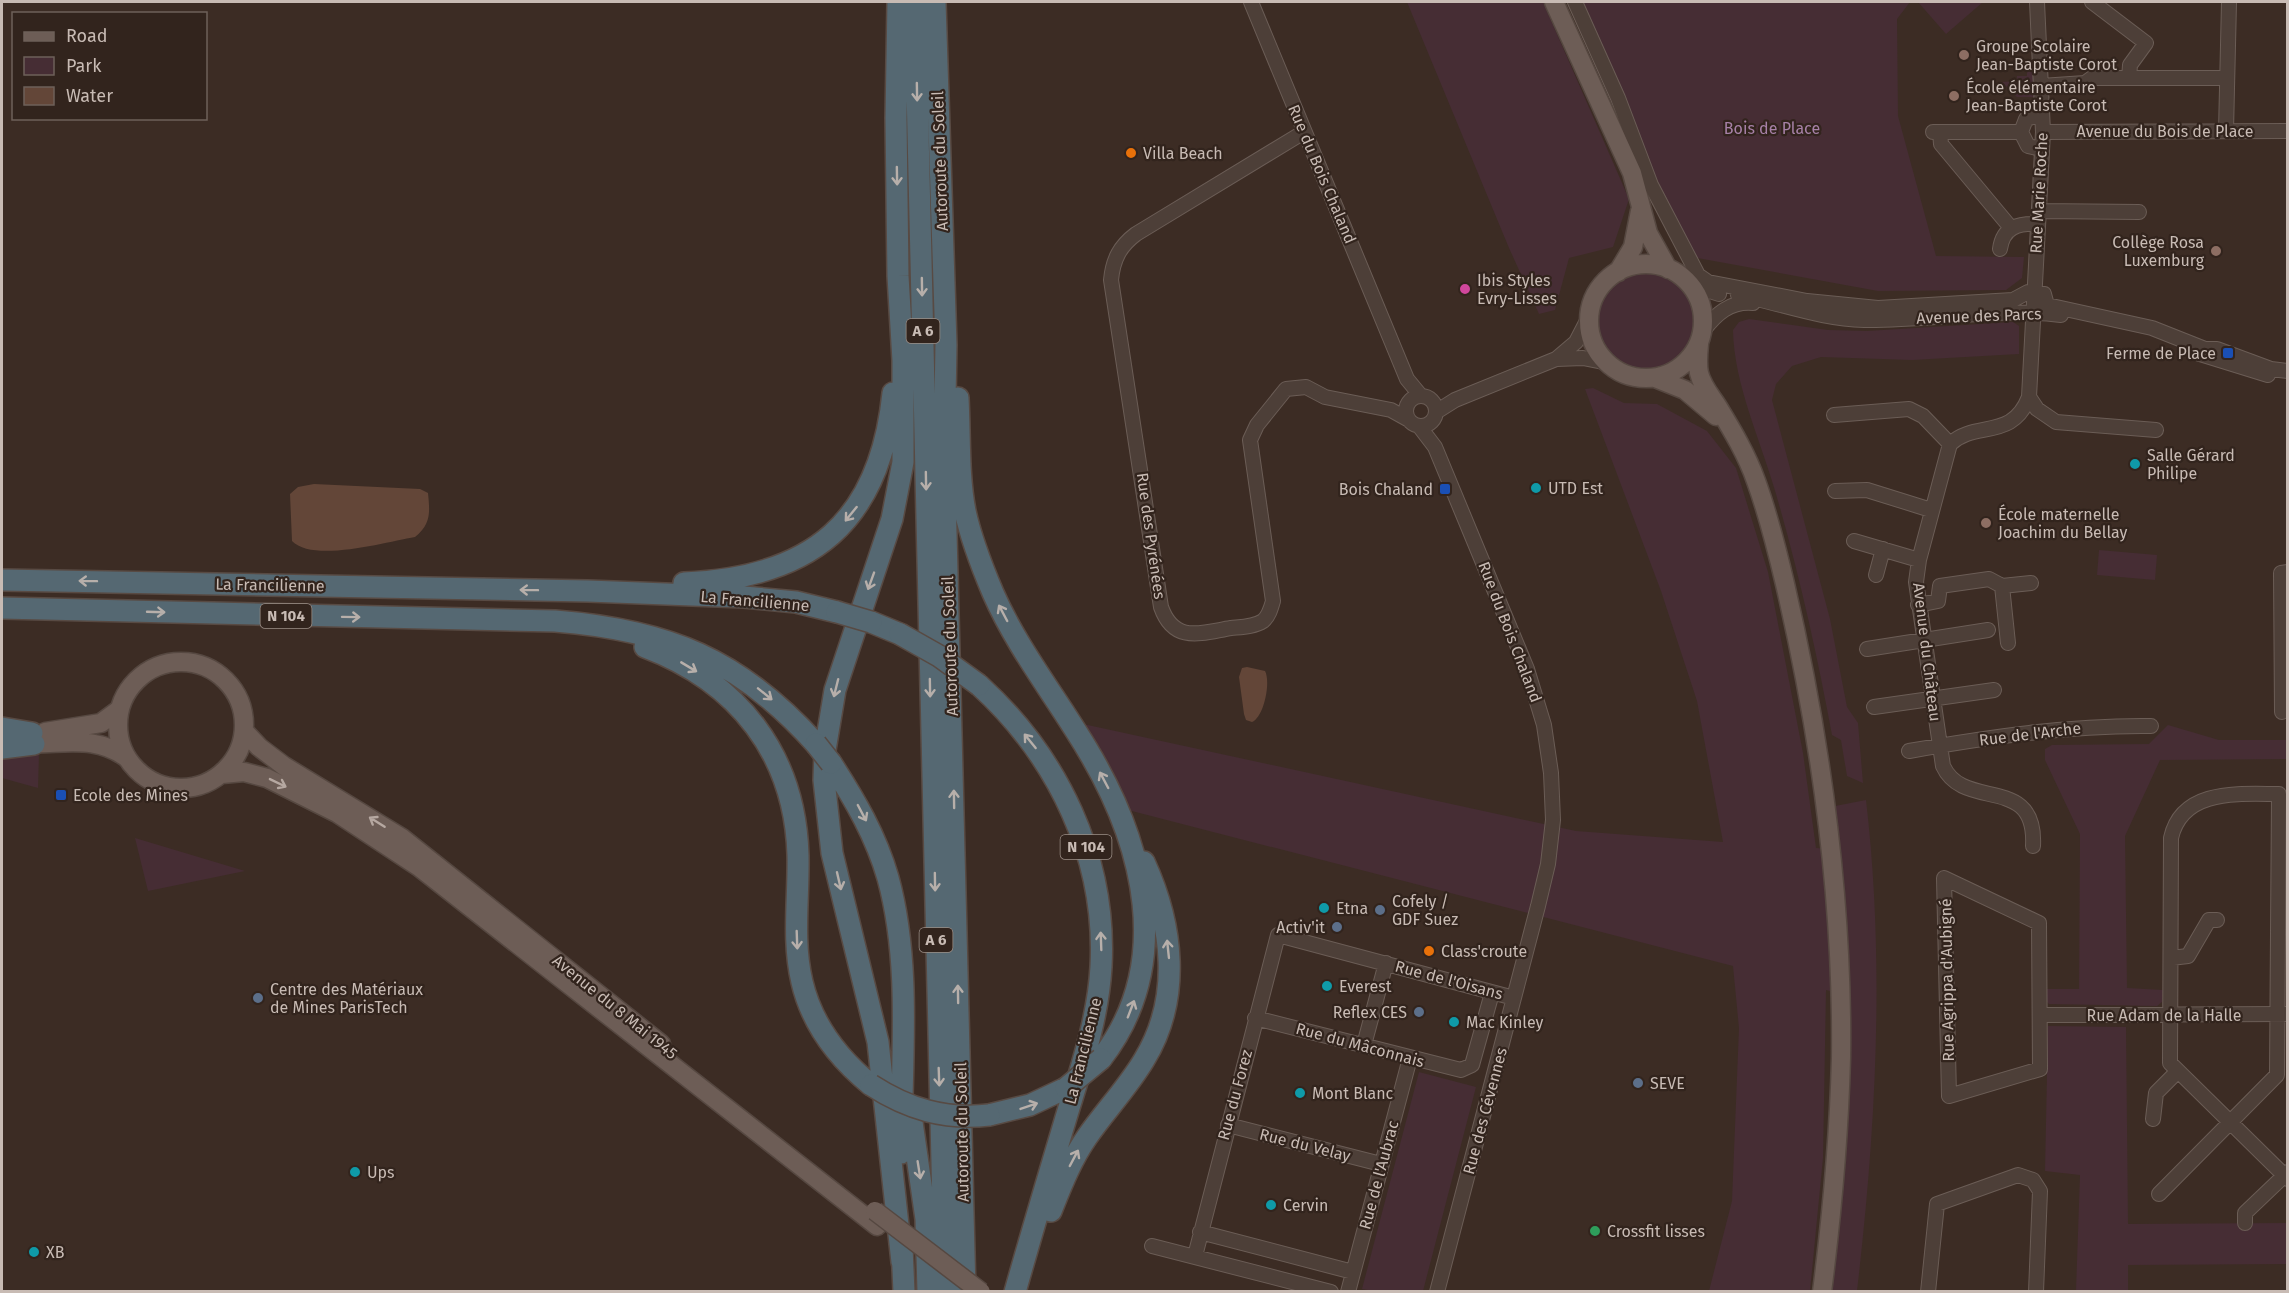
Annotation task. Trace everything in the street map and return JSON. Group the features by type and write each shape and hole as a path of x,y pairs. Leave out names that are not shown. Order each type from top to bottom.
{"highway":[{"path":"898,2 896,118 898,276 904,424 901,480 885,544 835,690 825,750 824,780 832,853 878,1042 902,1262"},
{"name":"Autoroute du Soleil","path":"915,2 945,1292"},
{"name":"Autoroute du Soleil","path":"934,2 946,345 944,453 964,1292"},
{"path":"588,591 600,585 688,583 744,577 796,559 837,529 854,511 870,486 886,439 893,387 898,276"},
{"path":"946,345 957,388 965,509 982,565 1006,618 1087,749 1118,809 1148,872 1160,904 1169,953 1167,1002 1160,1028 1146,1058 1077,1152 1053,1206 1024,1292"},
{"name":"La Francilienne","path":"2,580 588,591 753,598 796,602 871,622 900,634 939,656 979,685 1036,747 1065,795 1081,831 1091,867 1101,943 1098,992 1089,1040 1016,1292"},
{"name":"La Francilienne","path":"2,608 555,621 627,629 662,638 696,651 758,689 816,744 831,764 870,828 888,879 899,950 904,1050 902,1262 904,1292"},
{"path":"2,622 25,618 48,609"},
{"path":"555,621 582,633 641,645 684,664 720,688 757,728 780,767 795,819 798,854 797,946 802,983 808,1002 823,1034 834,1050 871,1085 891,1098 926,1112 964,1117 989,1115 1030,1106 1066,1088 1101,1059 1118,1036 1132,1008 1141,981 1145,947 1141,894 1118,809"},
{"path":"2,728 33,739"},
{"path":"2,747 33,739"},
{"path":"904,1050 926,1219 928,1292"}],"main road":[{"path":"1554,2 1632,173 1648,233 1668,269"},
{"path":"1618,272 1633,247 1641,201"},
{"path":"1734,435 1693,395 1676,385 1655,378 1627,375 1608,363 1594,343 1589,317 1596,294 1606,281 1618,272 1637,265 1656,265 1668,269 1691,285 1702,308 1698,362 1703,383 1734,435 1756,480 1785,582 1807,685 1824,792 1835,902 1841,1058 1834,1187 1822,1292"},
{"path":"1655,378 1678,369 1691,357 1701,337"},
{"name":"Avenue du 8 Mai 1945","path":"2,734 33,739 91,742 112,747 148,779 164,786 181,788 198,786 222,774 233,762 240,747 244,731 243,714 238,698 222,678 200,665 175,663 151,670 132,687 120,709 118,726 120,742 127,758"},
{"name":"Avenue du 8 Mai 1945","path":"2,741 33,739 100,723 120,709"},
{"name":"Avenue du 8 Mai 1945","path":"244,731 259,747 284,766 402,838 964,1292"},
{"name":"Avenue du 8 Mai 1945","path":"222,774 244,772 267,778 337,813 419,867 669,1066 876,1219 981,1292"}],"street":[{"name":"Rue du Bois Chaland","path":"1251,2 1527,669 1546,734 1553,820 1548,864 1532,931"},
{"path":"1575,2 1618,98 1651,185 1701,279 1714,285 1748,288 1807,301 1878,308 2013,300 2033,293 2044,294 2047,305 2152,328 2205,349 2217,350 2271,369 2288,371"},
{"name":"Rue Marie Roche","path":"2032,312 2043,132 2037,2"},
{"path":"2092,2 2146,43 2130,65 2129,78"},
{"path":"2226,130 2229,2"},
{"path":"2041,86 2085,83 2092,78 2227,78"},
{"path":"2020,132 2026,119 2042,114"},
{"name":"Avenue du Bois de Place","path":"2043,132 2288,131"},
{"name":"Rue des Pyrénées","path":"1304,132 1136,234 1118,252 1112,270 1111,280 1161,607 1172,627 1194,634 1251,625 1262,621 1269,612 1273,601 1250,440 1254,430 1278,396 1286,389 1306,387 1336,401 1391,410 1424,420"},
{"path":"2011,228 1941,144 1936,132 2020,132"},
{"path":"2020,132 2028,146 2041,149"},
{"path":"2000,249 2003,237 2011,228 2038,217 2139,212"},
{"name":"Avenue des Parcs","path":"1691,285 1703,291 1746,297 1829,318 1863,320 2032,312 2085,318 2233,365 2288,378"},
{"name":"Avenue des Parcs","path":"1701,337 1719,313 1730,306 1745,302 1770,304"},
{"path":"1834,415 1909,409 1916,411 1950,444 1966,435 2005,426 2019,413 2029,397 2032,312"},
{"path":"1455,400 1417,400 1424,420 1455,400 1556,359 1576,342 1589,317"},
{"path":"1556,359 1583,358 1608,363"},
{"path":"2029,397 2037,409 2056,422 2156,430"},
{"name":"Rue des Pyrénées","path":"1391,410 1417,400"},
{"name":"Avenue du Château","path":"1950,444 1919,560 1918,605 1943,766 1955,782 2012,801 2026,810 2034,827 2033,846"},
{"path":"1835,491 1855,497 1867,490 1931,510"},
{"path":"1854,541 1919,560"},
{"path":"1876,575 1883,549"},
{"path":"2282,712 2281,573 2288,572"},
{"path":"1918,605 1938,601 1940,586 1989,579 2002,586 2031,583"},
{"path":"2002,586 2008,643"},
{"path":"1867,649 1988,630"},
{"path":"1874,707 1994,690"},
{"name":"Rue de l'Arche","path":"1909,751 2052,729 2104,725 2151,726"},
{"path":"2159,1194 2231,1121 2277,1075 2282,1014 2279,794 2210,796 2195,805 2177,823 2171,838 2170,1063 2231,1121 2286,1175 2245,1213 2245,1223"},
{"name":"Rue Agrippa d'Aubigné","path":"1944,878 2039,923 2040,1015 2040,1069 1949,1096 1944,878"},
{"path":"2171,958 2188,956 2209,920 2217,920"},
{"name":"Rue des Cévennes","path":"1437,1292 1532,931"},
{"name":"Rue de l'Oisans","path":"1278,935 1514,998"},
{"name":"Rue du Forez","path":"1195,1256 1278,935"},
{"path":"1364,1045 1386,963"},
{"name":"Rue des Cévennes","path":"1466,1070 1472,1065 1492,993"},
{"name":"Rue Adam de la Halle","path":"2040,1015 2282,1014"},
{"name":"Rue du Mâconnais","path":"1255,1018 1466,1070"},
{"name":"Rue de l'Aubrac","path":"1348,1292 1410,1058"},
{"path":"2153,1119 2156,1093 2178,1071"},
{"name":"Rue du Velay","path":"1228,1125 1381,1164"},
{"path":"1928,1292 1937,1204 2018,1175 2032,1180 2040,1191 2036,1292"},
{"path":"1200,1232 1353,1272"},
{"path":"1152,1246 1331,1292"}],"green space":[{"path":"1407,2 1543,2 1629,199 1613,247 1569,258 1555,310 1539,314 1509,248"},
{"name":"Bois de Place","path":"1577,2 1910,2 1897,19 1898,116 1936,256 2024,257 2022,278 2006,290 1878,291 1692,257"},
{"path":"1918,2 1983,2 1946,34"},
{"path":"2027,66 2033,67 2034,97 2017,97 2002,82 2017,81 2017,76 2027,76"},
{"path":"1645,271 1664,275 1680,286 1691,302 1695,321 1691,340 1680,356 1664,367 1645,371 1626,367 1610,356 1599,340 1595,321 1599,302 1610,286 1626,275"},
{"path":"1749,319 1828,330 1867,331 2013,322 2019,326 2019,354 1912,360 1821,357 1792,366 1776,384 1772,400 1830,619 1847,707 1858,723 1863,783 1847,776 1841,740 1832,735 1814,644 1792,554 1770,474 1743,392 1733,330 1739,322"},
{"path":"1593,388 1624,403 1657,404 1707,431 1736,468 1768,572 1803,753 1816,848 1829,849 1838,993 1826,990 1823,1158 1810,1291 1709,1291 1732,1201 1739,1028 1733,966 1128,810 1083,724 1576,831 1723,842 1697,701 1661,591 1585,389"},
{"path":"2099,550 2157,555 2155,580 2097,575"},
{"path":"2168,725 2219,740 2287,740 2287,759 2160,760 2125,836 2127,988 2163,990 2162,1002 2157,1006 2049,1004 2045,1000 2045,989 2079,989 2080,834 2045,760 2045,749 2052,745 2149,744"},
{"path":"2,754 39,754 38,788 2,778"},
{"path":"1866,800 1872,861 1877,984 1869,1169 1857,1291 1831,1292 1842,1171 1846,1165 1845,905 1835,806"},
{"path":"135,838 245,871 148,891"},
{"path":"2048,1026 2126,1027 2128,1224 2287,1223 2287,1264 2128,1265 2128,1291 2076,1291 2080,1175 2045,1171"},
{"path":"1419,1072 1476,1087 1423,1291 1362,1289"}],"water":[{"path":"314,484 420,489 428,493 427,523 415,537 386,543 332,551 302,547 292,541 290,494 298,487"},
{"path":"1242,668 1265,671 1267,676 1267,691 1263,707 1252,722 1246,720 1244,714 1239,677"}],"place":[{"name":"Groupe Scolaire Jean-Baptiste Corot","path":"1964,55"},
{"name":"École élémentaire Jean-Baptiste Corot","path":"1954,96"},
{"name":"Villa Beach","path":"1131,153"},
{"name":"Collège Rosa Luxemburg","path":"2216,251"},
{"name":"Ibis Styles Evry-Lisses","path":"1465,289"},
{"name":"Ferme de Place","path":"2228,353"},
{"name":"Salle Gérard Philipe","path":"2135,464"},
{"name":"UTD Est","path":"1536,488"},
{"name":"Bois Chaland","path":"1445,489"},
{"name":"École maternelle Joachim du Bellay","path":"1986,523"},
{"name":"Ecole des Mines","path":"61,795"},
{"name":"Etna","path":"1324,908"},
{"name":"Cofely / GDF Suez","path":"1380,910"},
{"name":"Activ'it","path":"1337,927"},
{"name":"Class'croute","path":"1429,951"},
{"name":"Everest","path":"1327,986"},
{"name":"Centre des Matériaux de Mines ParisTech","path":"258,998"},
{"name":"Reflex CES","path":"1419,1012"},
{"name":"Mac Kinley","path":"1454,1022"},
{"name":"SEVE","path":"1638,1083"},
{"name":"Mont Blanc","path":"1300,1093"},
{"name":"Ups","path":"355,1172"},
{"name":"Cervin","path":"1271,1205"},
{"name":"Crossfit lisses","path":"1595,1231"},
{"name":"XB","path":"34,1252"}]}
